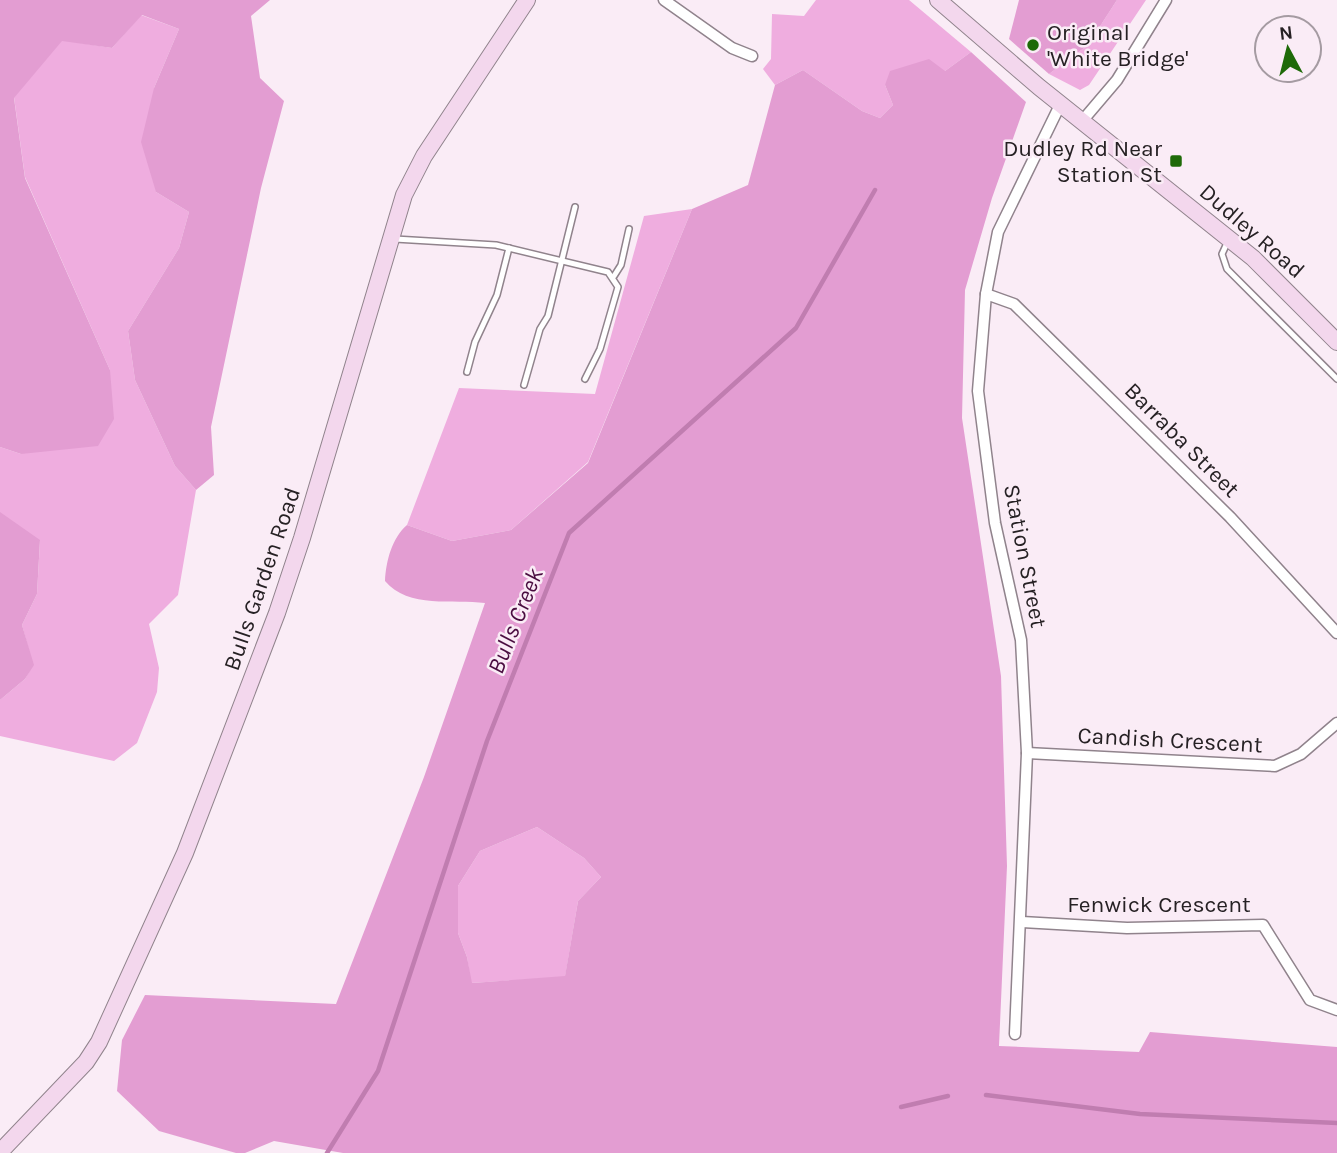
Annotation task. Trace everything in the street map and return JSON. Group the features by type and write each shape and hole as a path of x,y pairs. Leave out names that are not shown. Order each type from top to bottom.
{"main road":[{"name":"Bulls Garden Road","path":"0,1152 86,1062 99,1042 180,865 277,613 404,195 424,156 527,0"},
{"name":"Dudley Road","path":"938,0 1034,82 1229,238 1272,276 1337,342"}],"street":[{"path":"664,0 732,48 752,55"},
{"path":"1083,120 1117,80 1166,0"},
{"name":"Station Street","path":"1015,1034 1022,922 1027,753 1021,640 995,523 978,391 986,294 998,232 1061,103"},
{"name":"Barraba Street","path":"986,294 1014,304 1230,517 1337,633"},
{"name":"Candish Crescent","path":"1027,753 1275,766 1301,754 1337,723"},
{"name":"Fenwick Crescent","path":"1022,922 1127,928 1263,925 1310,1000 1337,1010"}],"lane":[{"path":"524,385 563,260 575,207"},
{"path":"614,276 621,265 629,229"},
{"path":"1229,238 1222,254 1227,269 1337,379"},
{"path":"392,239 509,248 563,260 614,276 618,287 607,330 585,379"},
{"path":"467,372 475,342 497,295 509,248"}],"shaded area":[{"path":"0,0 270,0 251,16 260,78 284,101 261,188 211,427 214,475 196,490 175,466 135,380 128,331 179,248 189,212 156,192 141,142 154,88 179,29 142,15 112,48 62,41 14,98 25,178 110,370 114,419 98,446 21,454 0,447"},
{"path":"816,0 909,0 971,52 945,71 885,85 893,105 880,118 862,111 803,70 775,85 763,69 771,59 772,14 804,16"},
{"path":"1019,0 1117,0 1088,45 1049,74 1009,39"},
{"path":"1117,0 1146,0 1089,85 1080,90 1049,74 1088,45"},
{"path":"141,15 179,29 154,88 156,192 189,212 179,248 128,331 135,380 175,466 196,490 178,595 149,624 159,668 157,692 137,743 114,761 0,736 0,700 25,679 33,665 22,625 37,594 40,541 0,513 0,447 21,454 110,370 25,177 14,97 62,40 112,48"},
{"path":"971,52 1026,102 992,198 965,290 962,418 1001,676 1007,866 999,1046 1139,1052 1150,1032 1337,1047 1337,1153 343,1153 274,1141 245,1153 236,1153 159,1131 117,1091 122,1040 145,995 336,1004 424,777 485,603 432,601 406,596 395,590 385,581 388,558 397,536 407,525 452,541 511,530 588,463 692,209 748,185 775,85 803,70 862,111 880,118 893,105 885,85 890,71 929,59 945,71","holes":["537,827 584,858 601,877 578,901 565,976 472,983 467,957 458,933 458,886 480,851"]},
{"path":"692,209 588,462 511,530 452,541 407,525 459,388 595,394 644,216"},
{"path":"0,512 40,540 37,594 22,625 34,665 25,679 0,700"},
{"path":"537,827 584,858 601,877 578,901 565,977 471,983 467,957 458,933 458,886 480,851"}],"waterway":[{"name":"Bulls Creek","path":"327,1153 378,1071 487,741 569,533 796,328 875,190"},
{"path":"986,1095 1140,1114 1337,1123"},
{"path":"901,1107 948,1096"}],"place":[{"name":"Original 'White Bridge'","path":"1033,45"},
{"name":"Dudley Rd Near Station St","path":"1176,161"}]}
